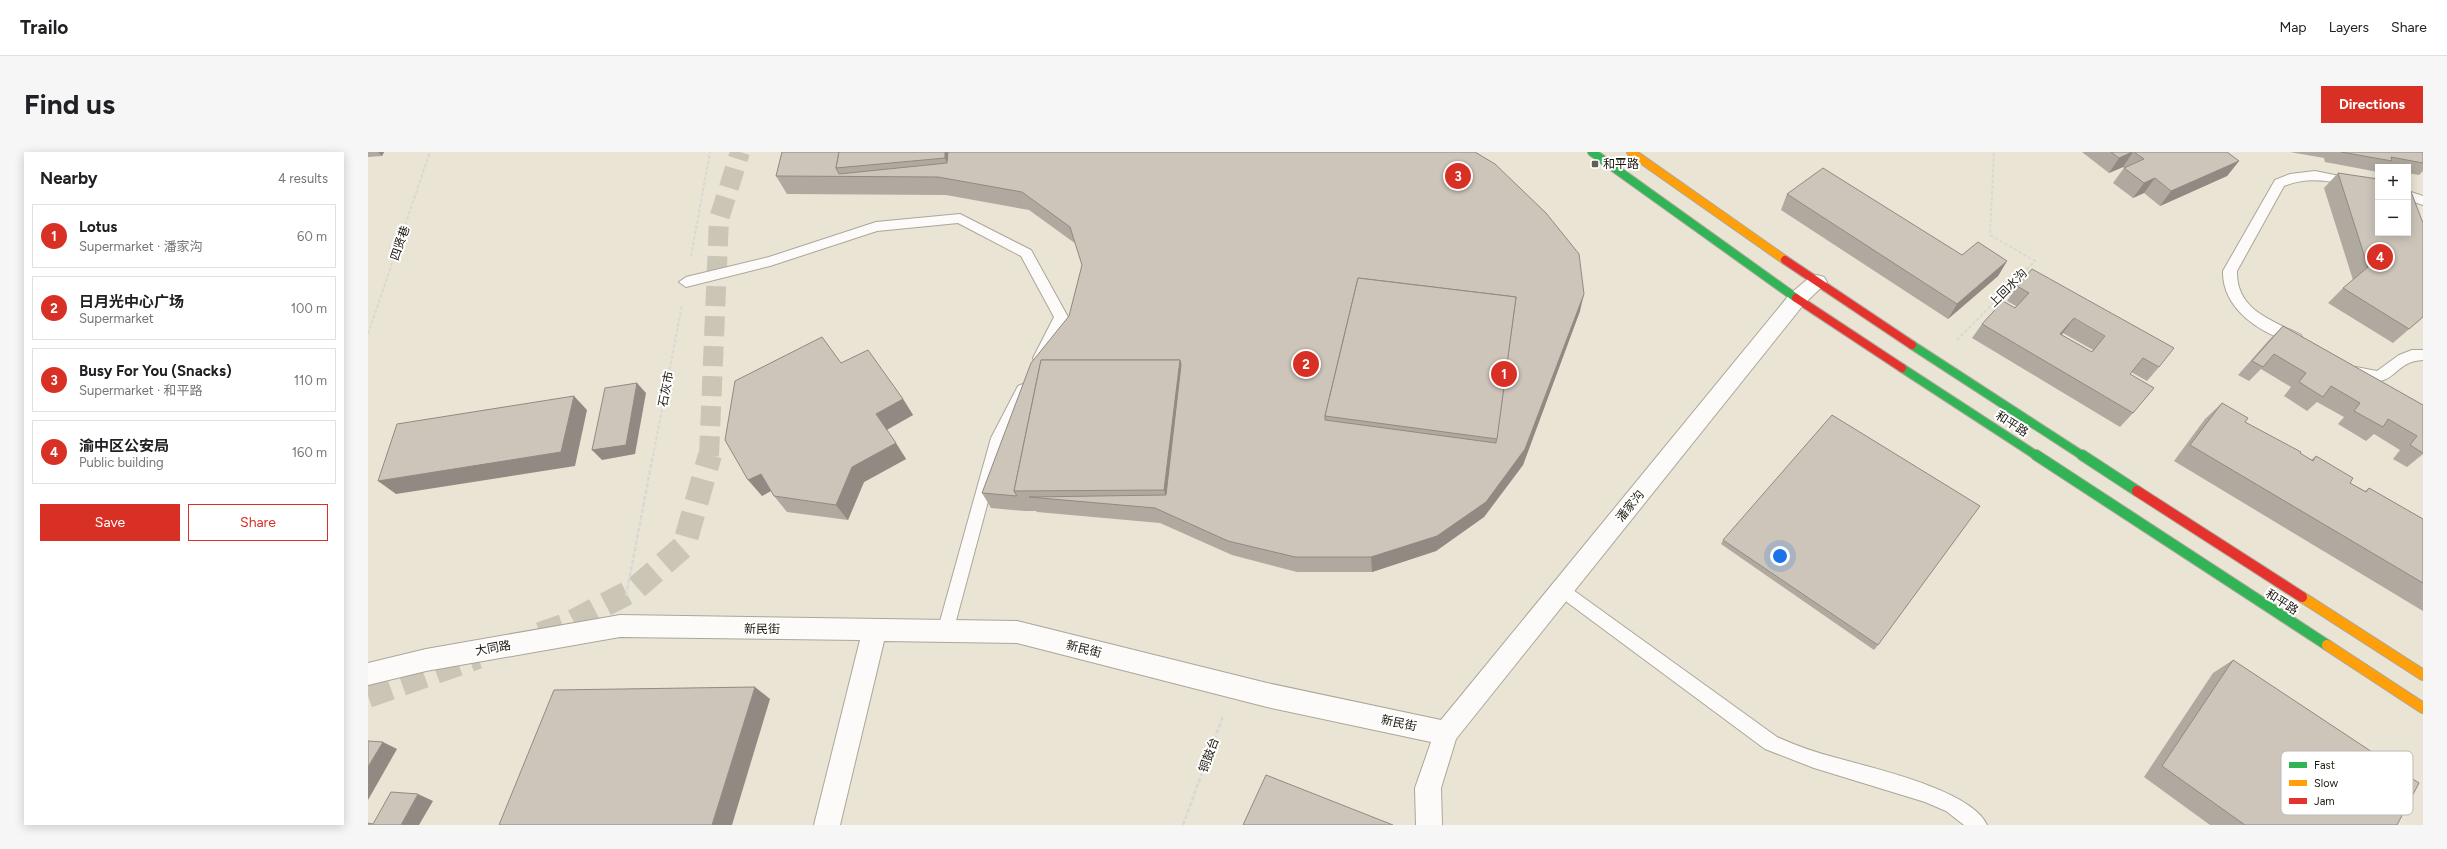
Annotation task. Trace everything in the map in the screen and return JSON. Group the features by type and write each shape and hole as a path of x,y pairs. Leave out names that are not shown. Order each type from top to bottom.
{"main road":[{"name":"和平路","path":"1592,152 1797,299 2423,708"},
{"name":"和平路","path":"1631,152 1817,282 1936,361 2423,675"}],"street":[{"name":"潘家沟","path":"1446,733 1797,299 1817,282"},
{"name":"新民街","path":"620,626 1016,632 1267,695 1446,733"},
{"name":"大同路","path":"368,674 426,660 620,626"},
{"path":"827,825 874,631"},
{"path":"1429,825 1428,788 1446,733"}],"lane":[{"path":"2309,346 2247,311 2236,302 2228,283 2230,271 2279,183 2288,178 2317,176 2375,187"},
{"path":"2411,196 2423,201"},
{"path":"686,282 770,261 876,227 960,218 1026,253 1061,317 998,438 945,632"},
{"path":"2344,366 2368,377 2380,378 2388,374 2395,363 2403,358 2423,355"},
{"path":"1562,589 1771,743 1799,757 1910,788 1949,804 1978,825"}],"path":[{"name":"四贤巷","path":"368,334 430,152"},
{"name":"石灰市","path":"620,626 710,152"},
{"name":"上回水沟","path":"1936,361 2036,261 1990,236 1994,152"},
{"name":"铜鼓台","path":"1183,825 1234,686"}],"building":[{"path":"782,152 839,152 836,168 839,174 947,163 948,152 1475,152 1495,164 1546,213 1579,254 1584,294 1525,449 1486,502 1437,536 1371,557 1295,557 1228,541 1155,508 1029,497 1166,495 1181,365 1180,360 1041,360 1014,491 1017,496 982,493 1031,363 1069,316 1082,265 1070,227 1022,192 938,177 776,176","holes":["1358,278 1516,297 1496,443 1325,420"]},
{"path":"839,152 945,152 945,158 836,168"},
{"path":"2111,152 2132,152 2119,158"},
{"path":"2134,152 2227,152 2239,161 2171,191 2155,178 2144,183 2124,168 2144,159"},
{"path":"2341,152 2423,152 2423,163 2391,157 2392,161"},
{"path":"1823,168 1962,255 1978,242 2007,261 1957,304 1787,194"},
{"path":"2338,173 2375,179 2375,236 2411,236 2411,192 2423,223 2423,317 2409,329 2343,288 2368,267"},
{"path":"2032,269 2174,348 2159,367 2143,358 2130,374 2154,388 2133,413 1982,324 2003,301 2015,308 2029,293 2017,286","holes":["2074,318 2105,336 2092,352 2060,334"]},
{"path":"1358,278 1516,297 1497,439 1325,416"},
{"path":"2283,326 2423,405 2423,453 2410,445 2417,436 2388,419 2383,427 2354,411 2360,403 2331,386 2323,397 2299,382 2306,373 2274,354 2263,367 2252,361"},
{"path":"822,337 841,363 868,350 903,399 876,414 896,443 852,467 836,505 774,496 761,474 748,480 725,440 735,381"},
{"path":"1041,360 1180,360 1164,490 1014,491"},
{"path":"637,383 626,445 592,450 605,388"},
{"path":"574,396 561,452 378,481 397,424"},
{"path":"2222,403 2248,418 2245,422 2301,452 2300,453 2313,461 2316,456 2353,478 2350,483 2366,492 2369,488 2423,519 2423,583 2190,445"},
{"path":"1832,415 1980,506 1878,645 1723,540"},
{"path":"2233,660 2371,751 2281,751 2281,815 2402,815 2397,825 2245,825 2162,766"},
{"path":"755,687 712,825 499,825 554,690"},
{"path":"368,741 383,742 368,767"},
{"path":"1266,775 1393,825 1243,825"},
{"path":"2413,779 2419,783 2413,794"},
{"path":"391,792 418,794 401,825 368,825 368,823 373,824"}],"tunnel":[{"path":"709,456 719,219 740,152"},
{"path":"540,634 566,625 635,589 684,546 710,455"},
{"path":"368,696 478,657"}],"traffic: fast":[{"path":"1592,152 1796,298"},
{"path":"1912,345 2137,491"},
{"path":"1902,368 2327,645"}],"traffic: slow":[{"path":"1631,152 1785,260"},
{"path":"2302,597 2423,675"},
{"path":"2327,645 2423,708"}],"traffic: jam":[{"path":"1785,260 1912,345"},
{"path":"1796,298 1902,368"},
{"path":"2137,491 2302,597"}],"place":[{"name":"和平路","path":"1595,164"},
{"name":"Busy For You (Snacks)","path":"1458,176"},
{"name":"渝中区公安局","path":"2380,257"},
{"name":"日月光中心广场","path":"1306,364"},
{"name":"Lotus","path":"1504,374"}]}
